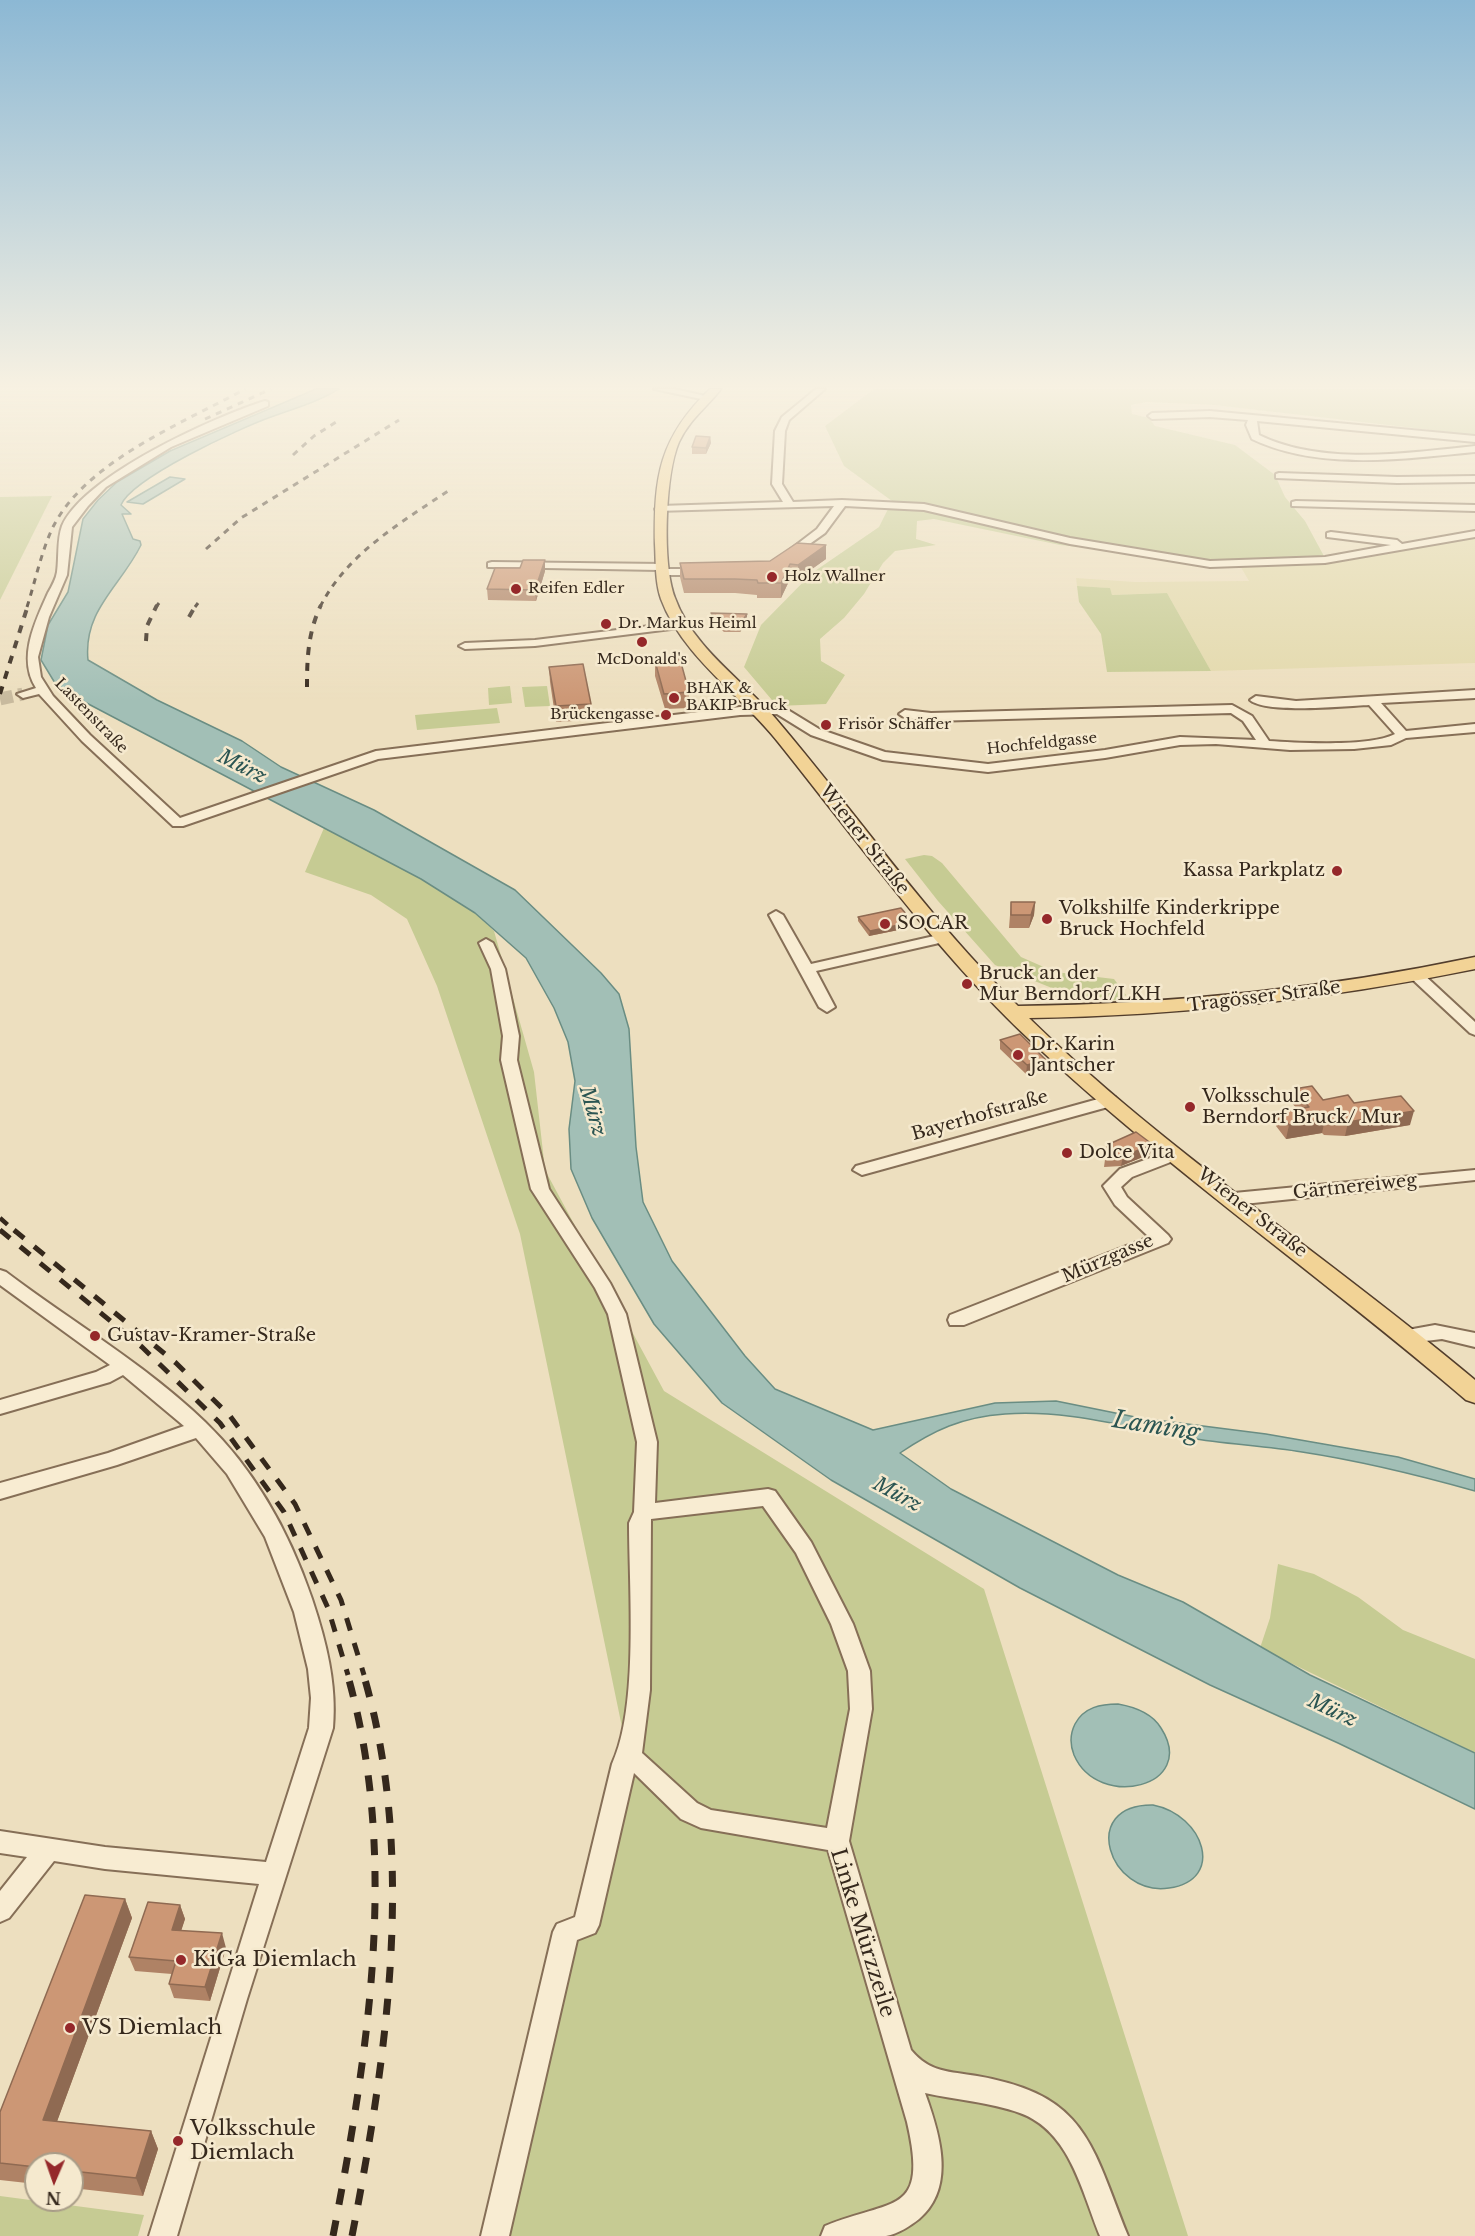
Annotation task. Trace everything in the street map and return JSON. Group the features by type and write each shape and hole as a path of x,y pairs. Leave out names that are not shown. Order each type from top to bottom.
{"main road":[{"name":"Wiener Straße","path":"661,493 663,570 669,603 715,666 759,710 943,938 1014,1012 1109,1101 1409,1336 1475,1394"},
{"name":"Tragösser Straße","path":"1014,1012 1129,1010 1206,1005 1314,993 1418,976 1475,963"}],"street":[{"name":"Lastenstraße","path":"95,493 73,517 66,534 62,575 43,617 32,657 41,690 86,738 178,823 376,755 759,710"},
{"path":"783,493 790,505"},
{"path":"774,566 820,531 842,503"},
{"path":"660,509 842,503 924,507 1070,541 1192,563 1325,560 1475,534"},
{"path":"1296,504 1475,508"},
{"path":"1331,535 1407,546"},
{"path":"492,565 710,572"},
{"path":"465,646 535,643 683,624"},
{"path":"23,694 41,690"},
{"path":"1256,700 1296,705 1372,701 1396,697 1475,694"},
{"path":"1372,701 1403,735"},
{"name":"Hochfeldgasse","path":"905,714 931,717 1232,709 1241,711 1248,718 1265,744"},
{"name":"Hochfeldgasse","path":"759,710 779,710 802,726 864,751 953,766 1016,765 1180,741 1354,744 1391,741 1403,735 1475,728"},
{"path":"776,915 827,1007"},
{"path":"807,969 943,938"},
{"path":"486,943 498,969 511,1036 508,1060 540,1189 604,1287 617,1314 646,1442 644,1512 639,1523 639,1697 636,1733 629,1761 624,1764 586,1926 566,1932 495,2236"},
{"path":"1418,976 1475,1030"},
{"name":"Bayerhofstraße","path":"862,1170 1109,1101"},
{"name":"Mürzgasse","path":"957,1320 1162,1239 1121,1201 1112,1186 1126,1173 1175,1154"},
{"name":"Gärtnereiweg","path":"1234,1199 1475,1175"},
{"path":"0,1276 122,1367 198,1428 234,1468 259,1503 301,1598 322,1682 325,1702 321,1728 163,2236"},
{"path":"1409,1336 1439,1331 1475,1340"},
{"path":"0,1407 103,1377 122,1367"},
{"path":"0,1491 110,1460 180,1437 198,1428"},
{"path":"644,1512 768,1497 804,1548 842,1624 860,1671 861,1709 837,1841"},
{"name":"Linke Mürzzeile","path":"629,1761 638,1762 689,1811 709,1820 837,1841 930,2160 930,2178 921,2195 904,2213 880,2224 835,2236"},
{"path":"0,1842 48,1851 274,1874"},
{"path":"0,1910 48,1851"},
{"path":"900,2058 917,2076 953,2085 997,2091 1026,2101 1047,2113 1066,2129 1080,2155 1114,2236"}],"shaded area":[{"path":"1475,537 1475,663 1211,671 1167,593 1112,595 1109,588 1077,586 1076,578 1135,582 1249,581 1239,564 1341,562"}],"green space":[{"path":"882,493 1283,493 1305,521 1325,558 1199,561 1141,550 1060,545 934,519 917,521 916,539 936,545 895,551 883,563 864,594 844,618 820,639 821,661 845,675 826,704 777,706 744,667 761,625 812,573 879,527 892,501"},
{"path":"52,496 0,600 0,497"},
{"path":"1077,586 1110,588 1112,595 1167,593 1211,671 1107,672 1101,634 1079,602"},
{"path":"510,686 512,703 489,705 488,688"},
{"path":"547,686 550,706 525,707 522,687"},
{"path":"497,708 500,723 417,730 415,715"},
{"path":"324,828 421,879 475,913 494,931 534,1072 545,1170 664,1391 984,1589 1188,2236 495,2236 566,1932 586,1925 629,1761 520,1234 437,986 407,919 371,895 305,872"},
{"path":"924,855 932,856 942,863 1021,957 1055,972 1114,979 1126,995 1120,1000 1084,1001 995,965 938,901 905,859"},
{"path":"1278,1564 1314,1574 1358,1597 1403,1630 1475,1659 1475,1753 1260,1648 1270,1618"},
{"path":"0,2196 24,2199 24,2212 84,2212 84,2207 144,2215 138,2236 0,2236"}],"water":[{"path":"105,493 130,493 121,505 131,514 122,514 133,539 140,541 141,545 97,612 88,642 88,660 157,700 242,741 281,767 374,810 515,890 601,973 619,994 629,1029 636,1147 643,1202 672,1261 745,1356 775,1389 873,1430 995,1403 1056,1401 1140,1418 1266,1434 1398,1457 1475,1479 1475,1491 1389,1469 1324,1456 1189,1438 1097,1420 1051,1414 1005,1414 975,1418 937,1431 900,1453 951,1489 1118,1575 1183,1602 1310,1675 1475,1753 1475,1809 1210,1685 1020,1588 831,1480 722,1403 654,1324 592,1218 571,1169 569,1129 575,1081 568,1042 554,1008 526,958 475,913 421,879 58,688 41,660 48,625 68,592 83,519"},
{"path":"142,493 161,493 143,504 127,502"},
{"path":"1118,1704 1137,1709 1153,1718 1161,1728 1169,1748 1167,1765 1156,1777 1141,1785 1122,1787 1103,1783 1086,1772 1074,1755 1071,1736 1079,1718 1093,1708"},
{"path":"1153,1805 1171,1811 1185,1821 1196,1834 1201,1847 1202,1861 1198,1873 1187,1883 1169,1888 1148,1887 1131,1879 1118,1865 1110,1850 1109,1833 1115,1819 1130,1809"}],"building":[{"path":"797,543 826,545 798,565 790,564 781,583 758,583 757,580 735,579 684,579 680,563 770,561"},
{"path":"523,560 545,560 535,590 487,589 495,568 520,568"},
{"path":"711,613 747,614 740,624 724,625"},
{"path":"680,659 689,692 664,694 655,661"},
{"path":"583,664 591,704 556,706 549,667"},
{"path":"1011,902 1035,902 1031,915 1011,915"},
{"name":"SOCAR","path":"901,908 913,922 870,931 858,917"},
{"path":"1020,1034 1046,1060 1027,1065 1000,1040"},
{"path":"1312,1086 1323,1100 1348,1095 1354,1103 1401,1096 1414,1111 1348,1122 1327,1122 1325,1119 1289,1125 1279,1112 1309,1107 1294,1089"},
{"path":"1136,1132 1152,1144 1123,1157 1106,1158 1107,1145"},
{"name":"VS Diemlach","path":"85,1895 125,1899 43,2120 151,2131 136,2178 84,2172 84,2152 24,2152 24,2166 0,2163 0,2112"},
{"name":"KiGa Diemlach","path":"148,1902 180,1905 172,1930 222,1933 205,1987 169,1984 176,1961 129,1957"}],"tunnel":[{"path":"0,699 23,694"}],"railway":[{"path":"27,607 52,529 67,505 78,493"},
{"path":"206,549 241,518 281,493"},
{"path":"321,606 331,588 360,555 377,540 445,493"},
{"path":"156,607 159,603"},
{"path":"195,607 198,603"},
{"path":"0,694 28,605"},
{"path":"189,617 196,605"},
{"path":"307,687 309,645 313,625 321,606"},
{"path":"146,641 147,626 156,607"},
{"path":"0,1218 16,1232"},
{"path":"2,1232 0,1230 142,1347 220,1423 284,1512 328,1608 348,1675"},
{"path":"14,1230 176,1363 230,1416 295,1504 341,1600 364,1675"},
{"path":"333,2236 346,2167 367,2026 373,1955 375,1883 372,1812 363,1742 347,1673"},
{"path":"352,2236 376,2097 391,1955 392,1883 389,1812 379,1741 363,1673"}],"place":[{"name":"Holz Wallner","path":"772,577"},
{"name":"Reifen Edler","path":"516,589"},
{"name":"Dr. Markus Heiml","path":"606,624"},
{"name":"McDonald's","path":"642,642"},
{"name":"BHAK & BAKIP Bruck","path":"674,698"},
{"name":"Brückengasse","path":"666,715"},
{"name":"Frisör Schäffer","path":"826,725"},
{"name":"Kassa Parkplatz","path":"1337,871"},
{"name":"Volkshilfe Kinderkrippe Bruck Hochfeld","path":"1047,919"},
{"name":"SOCAR","path":"885,924"},
{"name":"Bruck an der Mur Berndorf/LKH","path":"967,984"},
{"name":"Dr. Karin Jantscher","path":"1018,1055"},
{"name":"Volksschule Berndorf Bruck/ Mur","path":"1190,1107"},
{"name":"Dolce Vita","path":"1067,1153"},
{"name":"Gustav-Kramer-Straße","path":"95,1336"},
{"name":"KiGa Diemlach","path":"181,1960"},
{"name":"VS Diemlach","path":"70,2028"},
{"name":"Volksschule Diemlach","path":"178,2141"}],"water label":[{"name":"Mürz","path":"242,767"},
{"name":"Mürz","path":"592,1111"},
{"name":"Laming","path":"1156,1427"},
{"name":"Mürz","path":"897,1495"},
{"name":"Mürz","path":"1332,1711"}]}
